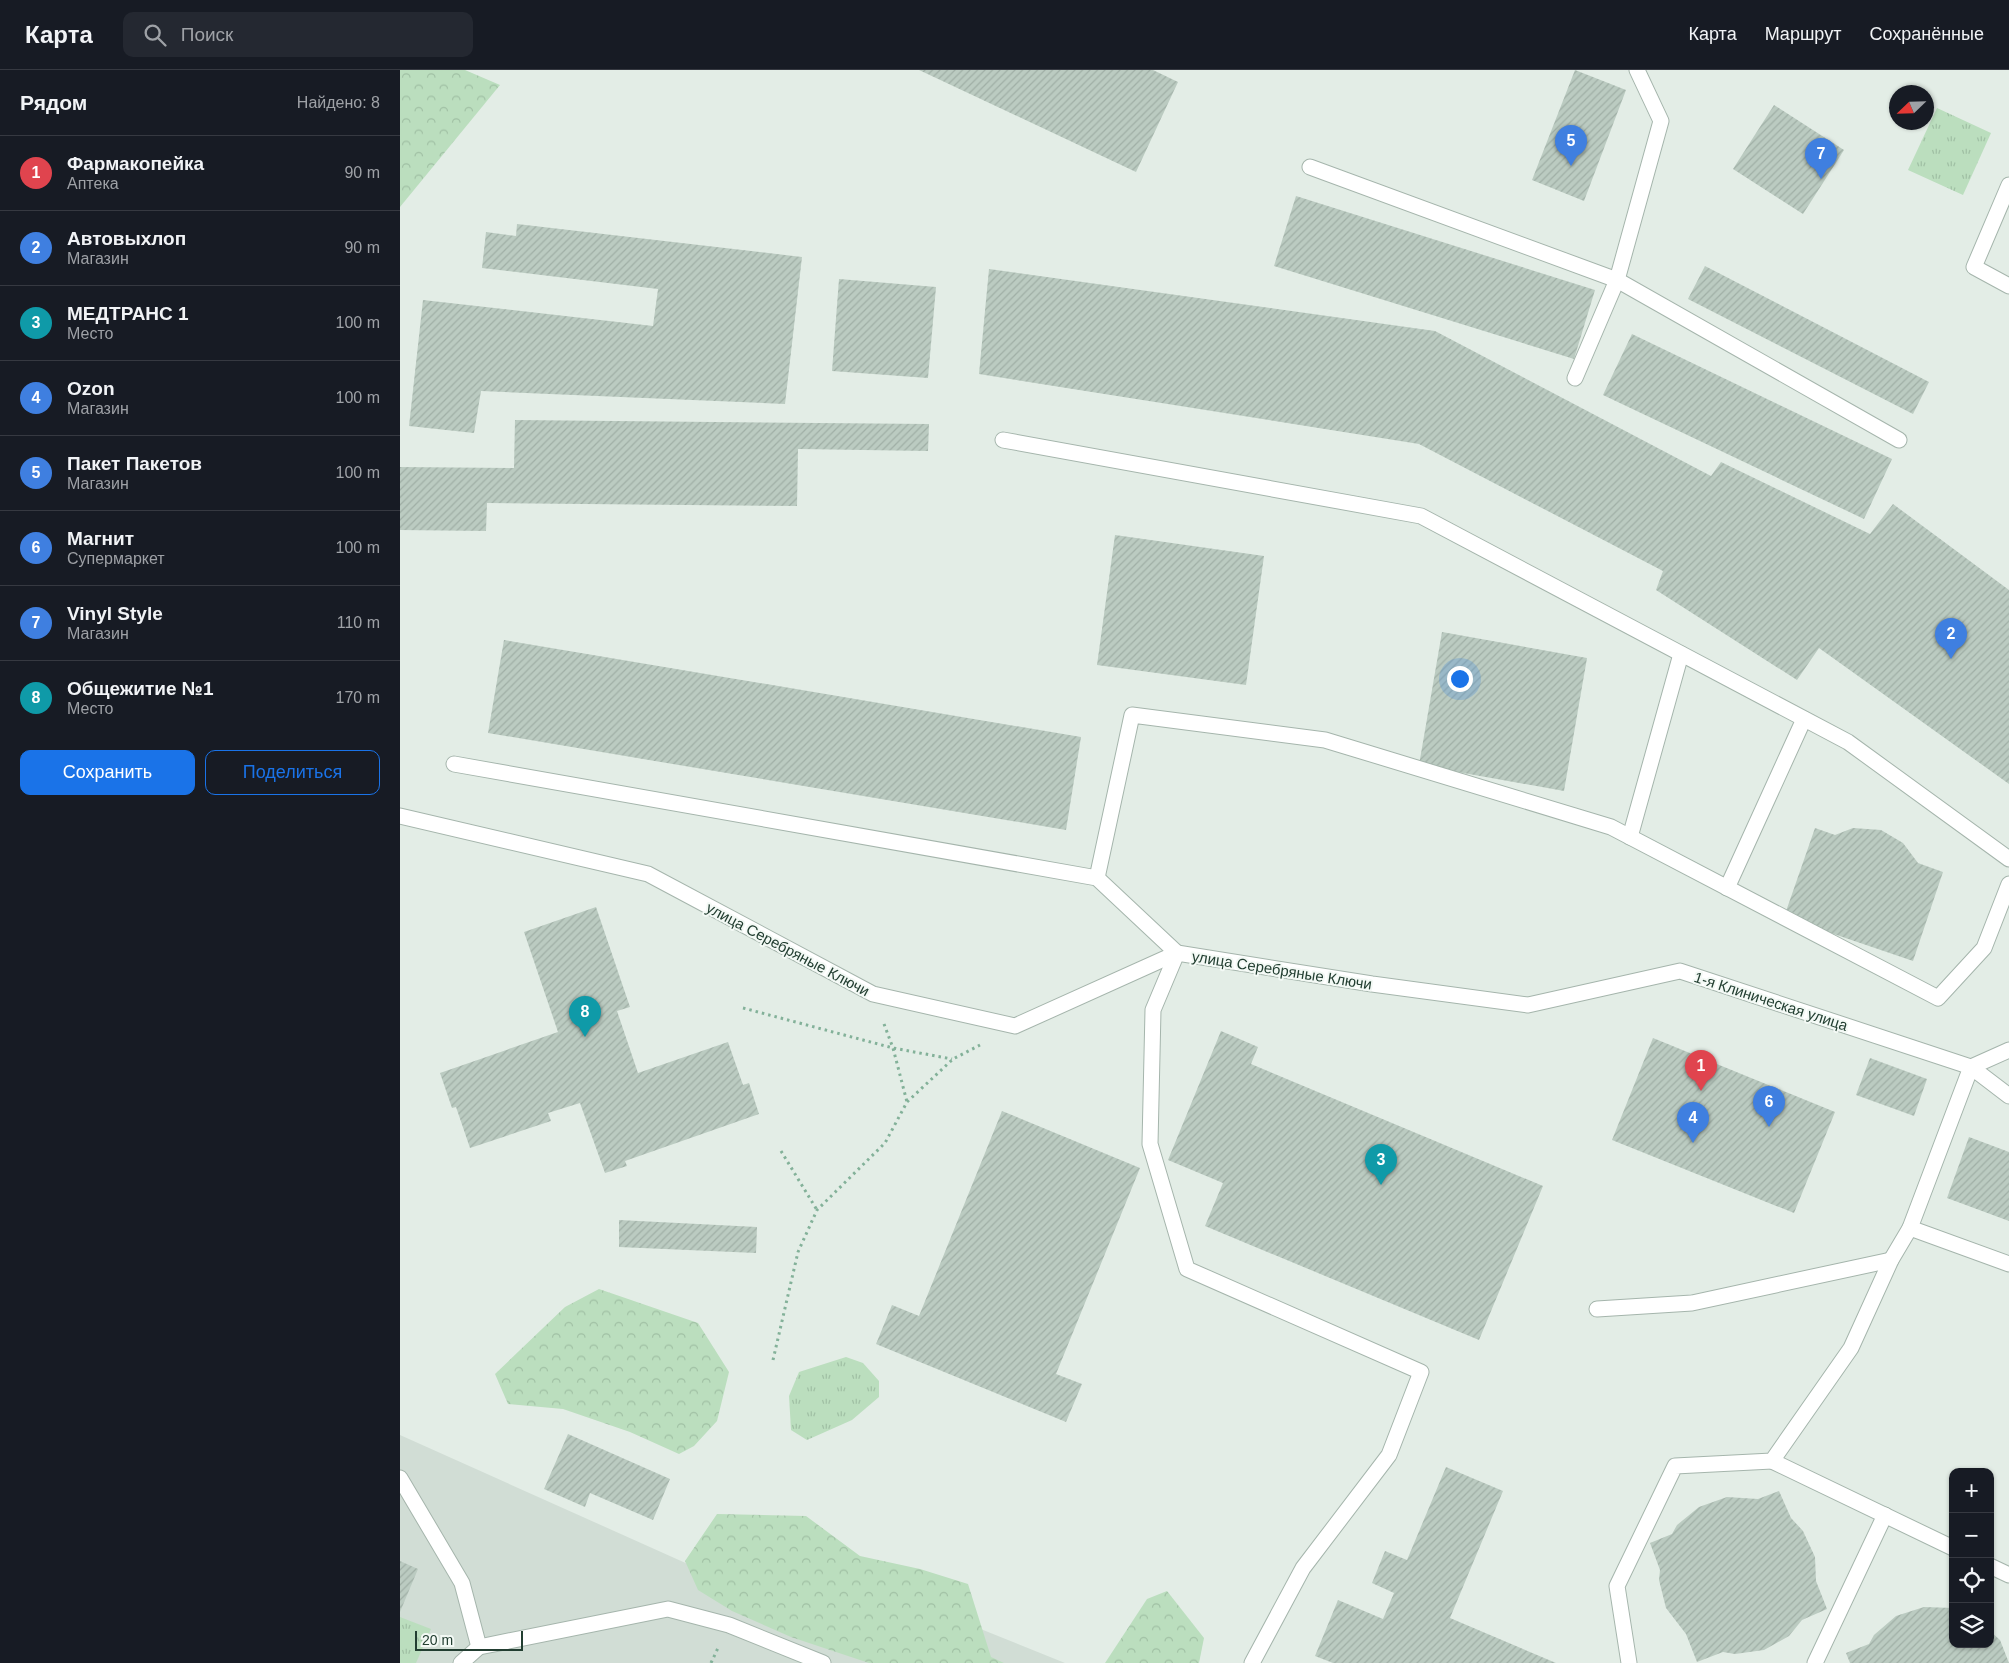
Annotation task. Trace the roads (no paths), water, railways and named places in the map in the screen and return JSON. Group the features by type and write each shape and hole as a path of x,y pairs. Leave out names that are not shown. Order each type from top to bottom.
{"street":[{"path":"1575,378 1617,280 1661,120 1637,70"},
{"path":"1310,167 1617,280 1899,440"},
{"path":"2009,185 1974,267 2009,286"},
{"path":"1003,440 1421,516 1848,742 2009,859"},
{"path":"1630,837 1681,654"},
{"path":"1096,878 1132,715 1325,740 1611,827 1938,998 1984,948 2009,884"},
{"path":"1727,888 1804,719"},
{"path":"454,764 1096,878 1177,953 1153,1010 1150,1144 1187,1269 1421,1372 1389,1455 1303,1568 1256,1662"},
{"name":"улица Серебряные Ключи","path":"400,816 648,874 873,994 1015,1026 1177,953 1372,984 1528,1005"},
{"name":"1-я Клиническая улица","path":"1528,1005 1680,971 1971,1067 2009,1096"},
{"path":"1772,1461 1851,1348 1891,1260 1910,1228 1971,1067 2009,1050"},
{"path":"1910,1228 2009,1264"},
{"path":"1597,1309 1692,1303 1891,1260"},
{"path":"1629,1663 1617,1586 1675,1466 1772,1461 1949,1546"},
{"path":"400,1478 462,1583 479,1647"},
{"path":"1815,1663 1885,1515"},
{"path":"1994,1568 2009,1576"},
{"path":"461,1663 479,1647 668,1609 729,1625 823,1663"}],"place":[{"name":"Пакет Пакетов","path":"1571,166"},
{"name":"Vinyl Style","path":"1821,179"},
{"name":"Автовыхлоп","path":"1951,659"},
{"name":"Общежитие №1","path":"585,1037"},
{"name":"Фармакопейка","path":"1701,1091"},
{"name":"Магнит","path":"1769,1127"},
{"name":"Ozon","path":"1693,1143"},
{"name":"МЕДТРАНС 1","path":"1381,1185"}]}
